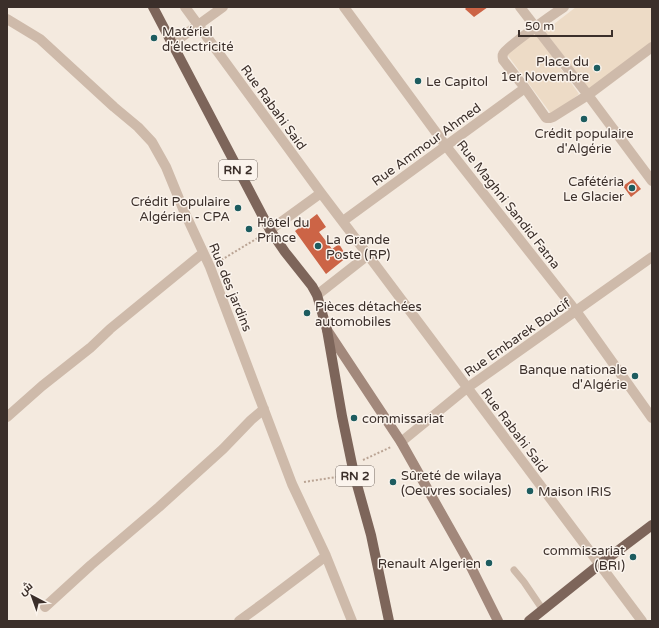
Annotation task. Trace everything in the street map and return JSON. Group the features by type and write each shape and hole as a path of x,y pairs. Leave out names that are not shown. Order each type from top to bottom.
{"main road":[{"name":"RN 2","path":"153,7 270,230 312,286 317,295 327,330 353,469 371,535 389,621"},
{"path":"327,330 401,442 467,559 498,621"},
{"path":"529,621 599,565 652,526"}],"street":[{"name":"Rue Rabahi Said","path":"185,7 321,193 642,621"},
{"path":"172,44 224,7"},
{"name":"Rue Maghni Sandid Fatna","path":"344,7 446,146 576,311 652,418"},
{"path":"520,7 652,181"},
{"path":"564,7 503,53 502,56 503,60 525,88 543,115 548,119 588,95 652,47"},
{"name":"Rue des jardins","path":"7,19 40,39 138,127 152,142 166,167 184,211 210,267 292,484 326,556 352,621"},
{"name":"Rue Ammour Ahmed","path":"343,222 525,88"},
{"path":"270,230 321,193"},
{"path":"7,417 42,386 90,348 203,253"},
{"path":"317,295 368,255"},
{"name":"Rue Embarek Boucif","path":"401,442 467,388 652,257"},
{"path":"45,607 91,564 160,507 264,409"},
{"path":"239,621 326,556"}],"lane":[{"path":"514,570 543,610"}],"path":[{"path":"210,267 270,230"},
{"path":"292,484 353,469 401,442"}],"shaded area":[{"name":"Place du 1er Novembre","path":"576,7 652,7 652,45 590,92 545,31"},
{"name":"Place du 1er Novembre","path":"533,30 579,94 552,115 506,53"}],"building":[{"path":"467,7 488,7 474,17 465,9"},
{"name":"Cafétéria Le Glacier","path":"633,179 641,189 631,197 623,186"},
{"name":"La Grande Poste (RP)","path":"317,214 326,227 319,232 332,249 339,244 347,257 326,274 295,231"}],"place":[{"name":"Matériel d'électricité","path":"154,38"},
{"name":"Place du 1er Novembre","path":"597,68"},
{"name":"Le Capitol","path":"418,81"},
{"name":"Crédit populaire d'Algérie","path":"584,119"},
{"name":"Cafétéria Le Glacier","path":"632,188"},
{"name":"Crédit Populaire Algérien - CPA","path":"238,208"},
{"name":"Hôtel du Prince","path":"249,229"},
{"name":"La Grande Poste (RP)","path":"318,246"},
{"name":"Pièces détachées automobiles","path":"307,313"},
{"name":"Banque nationale d'Algérie","path":"635,376"},
{"name":"commissariat","path":"354,418"},
{"name":"Sûreté de wilaya (Oeuvres sociales)","path":"393,482"},
{"name":"Maison IRIS","path":"530,491"},
{"name":"commissariat (BRI)","path":"633,557"},
{"name":"Renault Algerien","path":"489,563"}]}
